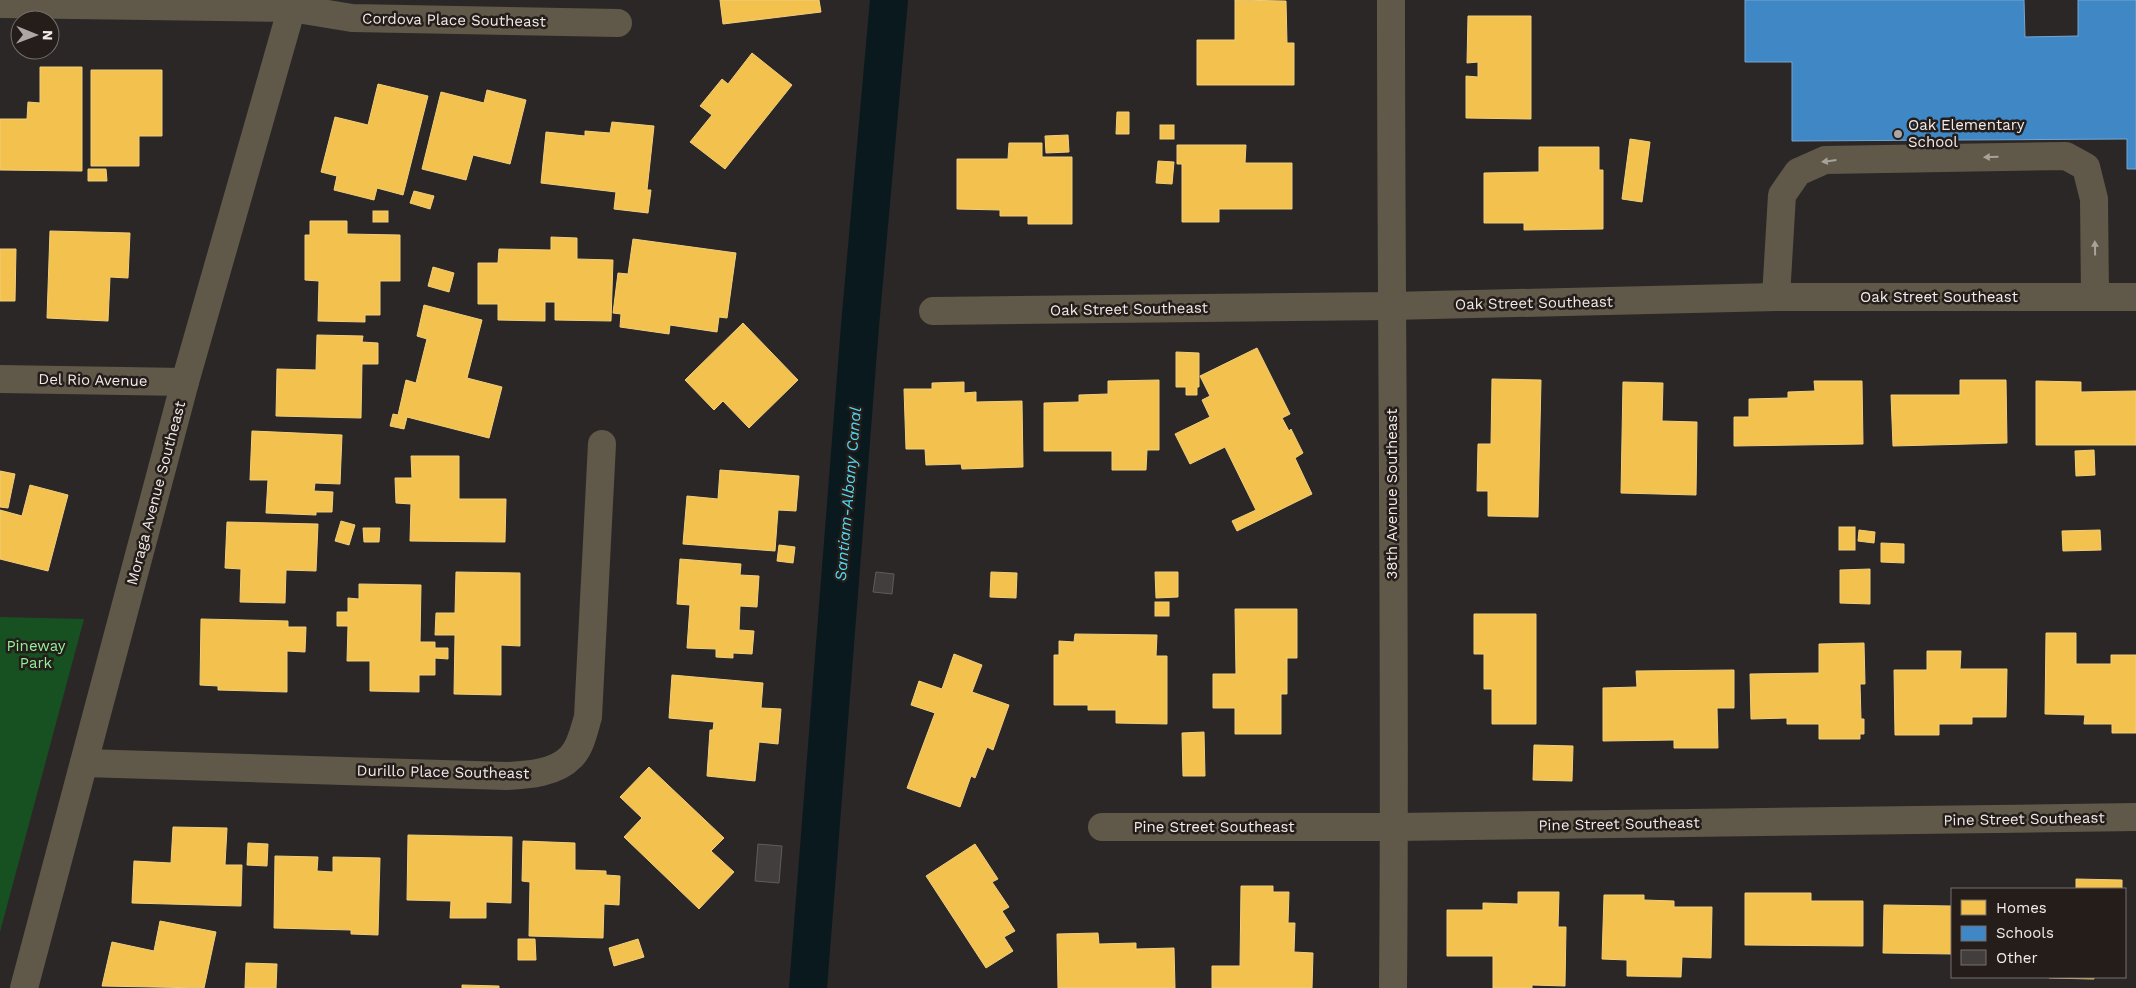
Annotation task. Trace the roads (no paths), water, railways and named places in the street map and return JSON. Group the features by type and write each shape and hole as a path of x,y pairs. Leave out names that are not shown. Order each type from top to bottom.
{"street":[{"name":"38th Avenue Southeast","path":"1391,0 1395,827 1393,988"},
{"name":"Cordova Place Southeast","path":"0,4 293,4 352,18 618,24"},
{"name":"Moraga Avenue Southeast","path":"24,988 185,382 293,4"},
{"path":"1776,297 1782,195 1798,172 1825,160 2066,156 2086,167 2094,199 2095,297"},
{"name":"Oak Street Southeast","path":"933,311 1391,306 1776,297 2136,297"},
{"name":"Del Rio Avenue","path":"0,379 185,382"},
{"name":"Durillo Place Southeast","path":"84,763 507,776 530,774 551,769 571,758 582,740 588,717 602,444"},
{"name":"Pine Street Southeast","path":"1102,827 1395,827 2136,817"}],"waterway":[{"name":"Santiam-Albany Canal","path":"808,988 860,326 889,0"}],"place":[{"name":"Oak Elementary School","path":"1898,134"}],"park label":[{"name":"Pineway Park","path":"36,654"}]}
